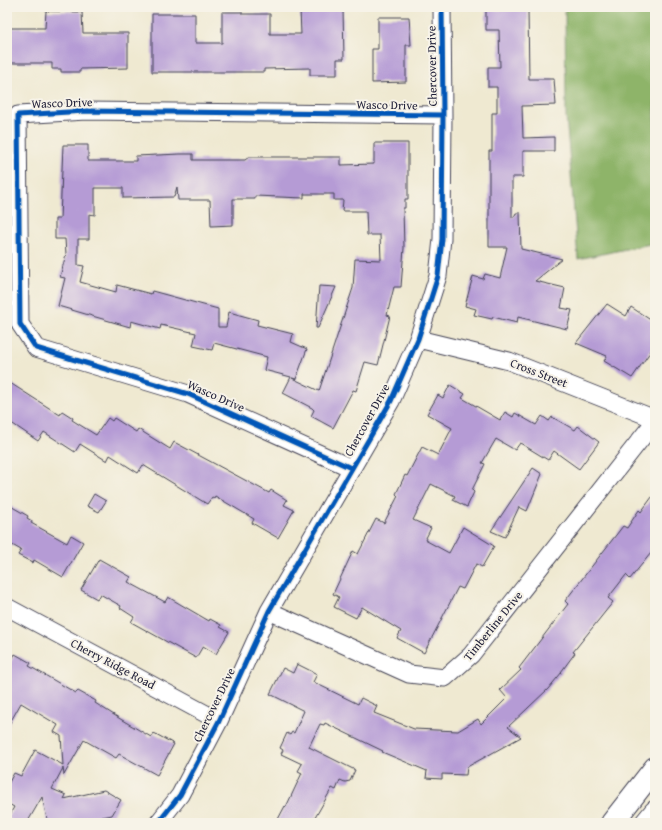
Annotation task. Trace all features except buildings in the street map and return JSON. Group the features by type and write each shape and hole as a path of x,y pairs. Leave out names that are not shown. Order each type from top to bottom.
{"highway":[{"path":"612,823 655,768"},
{"path":"646,823 655,812"}],"street":[{"name":"Chercover Drive","path":"158,823 180,795 219,721 269,611 391,401 418,339 438,276 442,239 442,7"},
{"name":"Wasco Drive","path":"351,468 188,394 36,348 20,324 18,115 86,111 443,115"},
{"name":"Cross Street","path":"418,339 509,361 655,420"},
{"name":"Timberline Drive","path":"269,611 409,674 445,678 471,655 655,420"},
{"name":"Cherry Ridge Road","path":"7,607 219,721"}],"green space":[{"path":"565,7 655,7 655,243 578,259 566,116"}],"cycle path":[{"path":"158,823 180,795 219,721 269,611 391,401 418,339 438,276 442,239 442,7"},
{"path":"351,468 188,394 36,348 20,324 18,115 86,111 443,115"}]}
